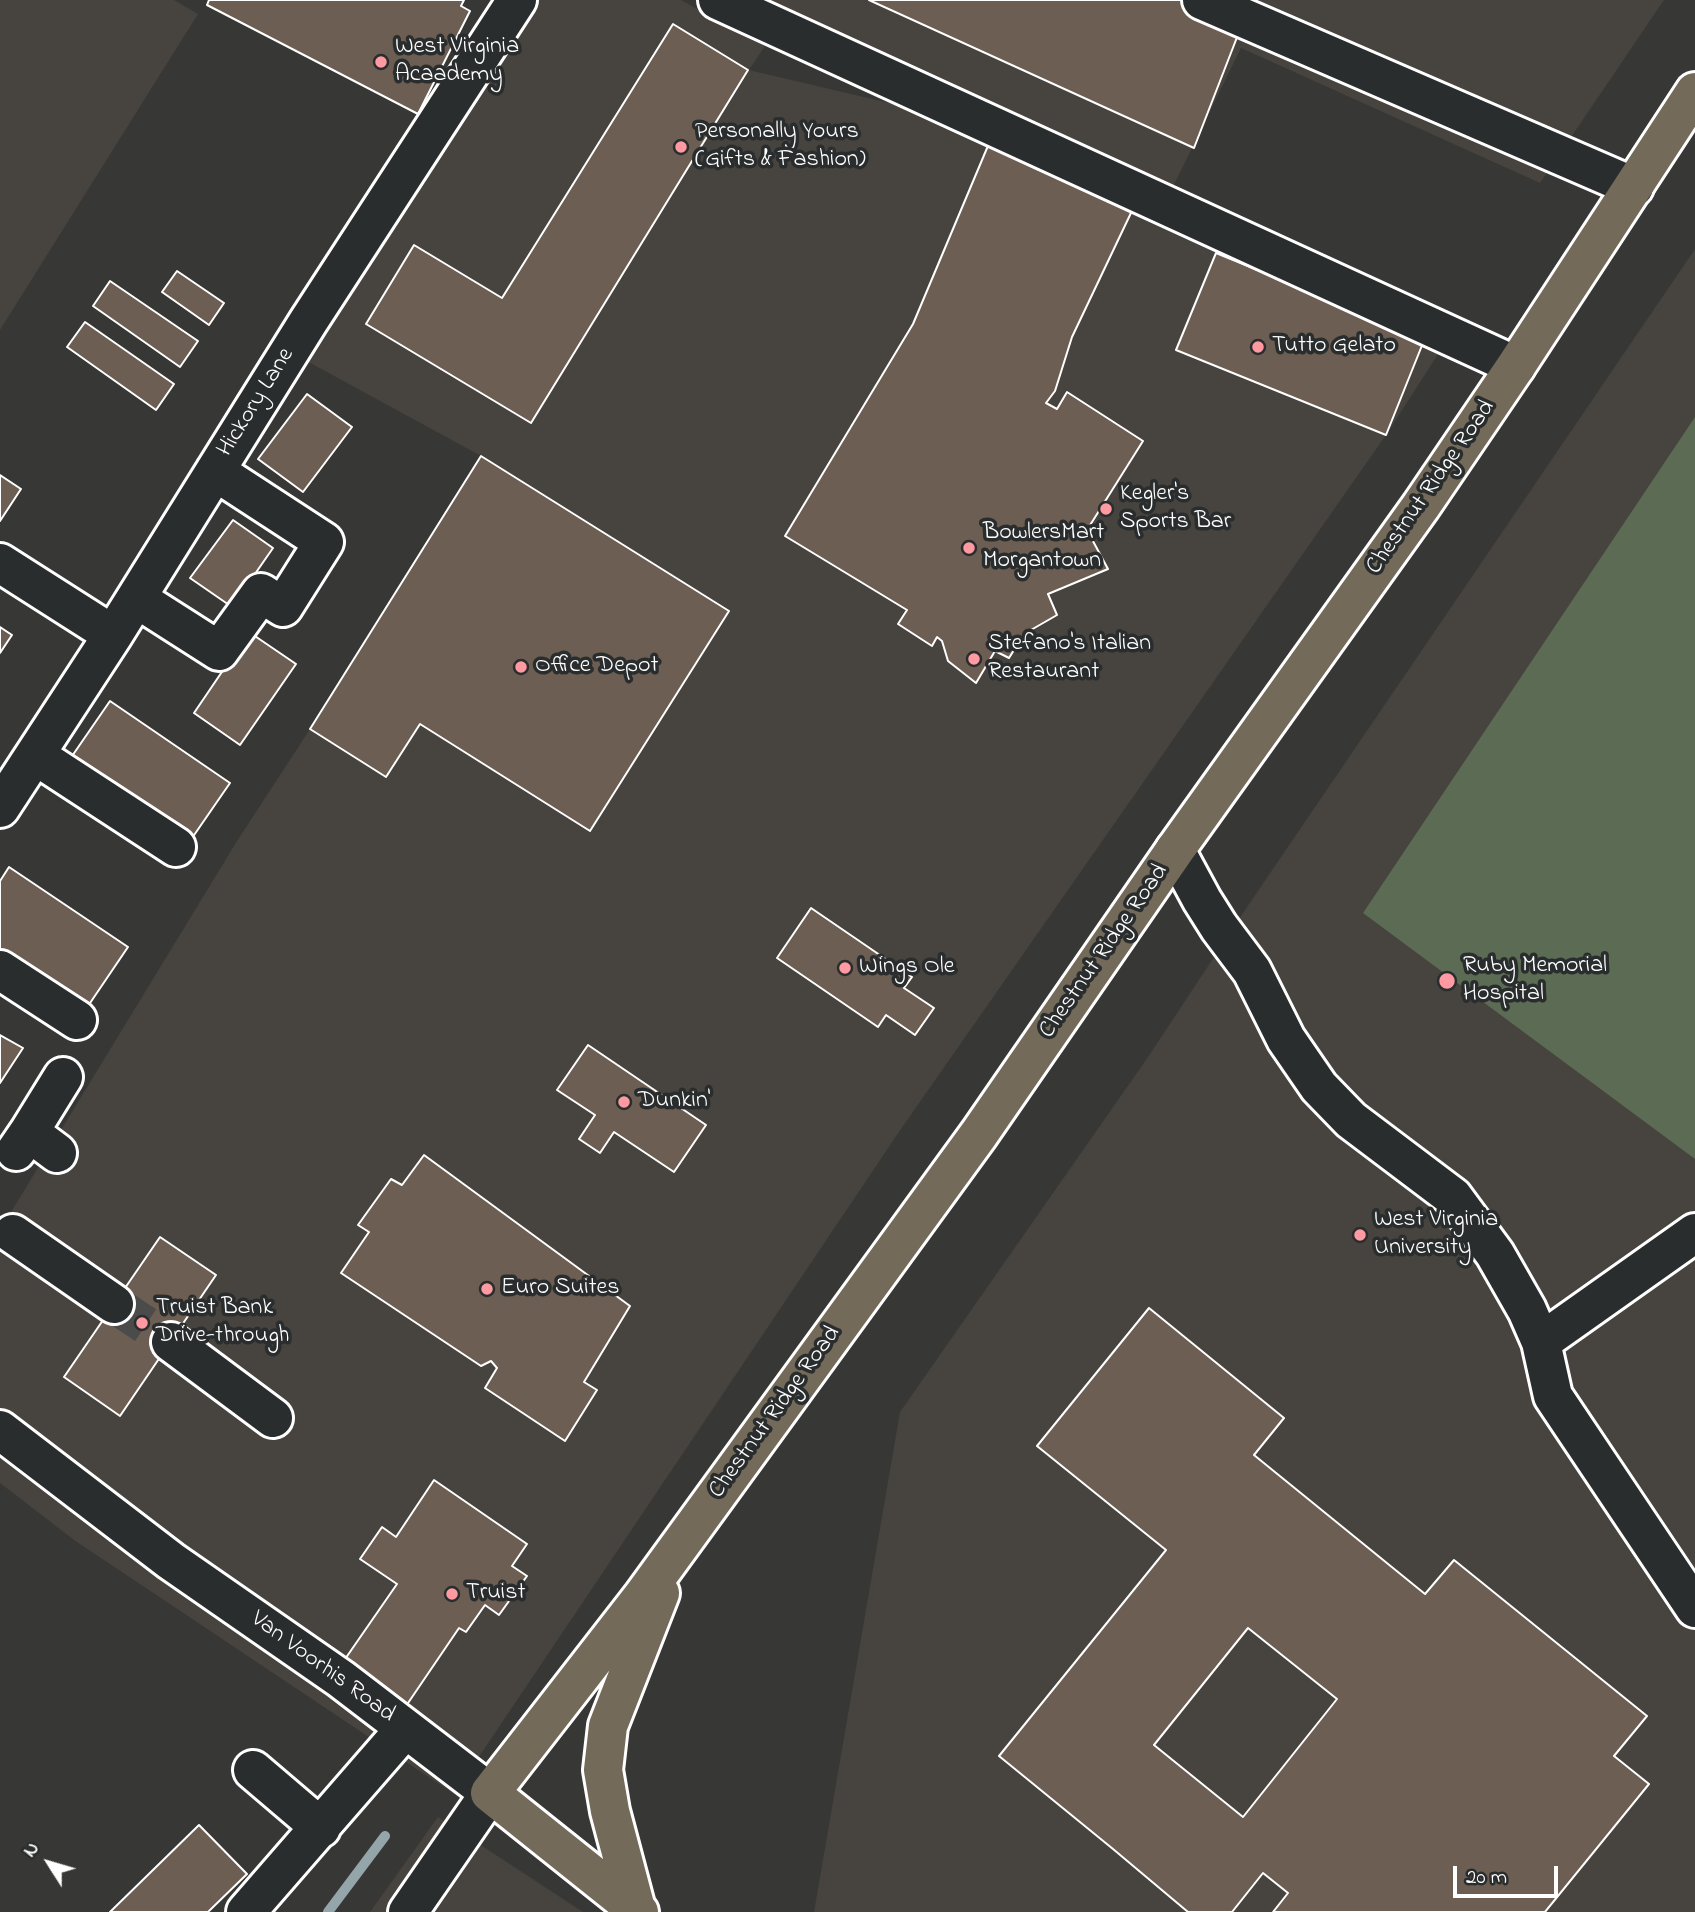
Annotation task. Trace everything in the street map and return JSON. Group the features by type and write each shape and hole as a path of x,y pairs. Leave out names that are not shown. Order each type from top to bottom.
{"main road":[{"name":"Chestnut Ridge Road","path":"489,1793 677,1549 979,1134 1175,850 1421,506 1695,92"},
{"path":"638,1911 610,1811 603,1770 608,1726 677,1549"},
{"name":"Van Voorhis Road","path":"489,1793 638,1911"}],"street":[{"name":"Hickory Lane","path":"0,808 113,635 308,322 517,0"},
{"path":"718,0 1516,366"},
{"path":"1202,0 1634,187"},
{"path":"136,598 219,651 261,593 283,607 324,542 215,471"},
{"path":"0,563 113,635"},
{"path":"35,755 176,847"},
{"path":"1175,850 1219,927 1252,971 1286,1038 1320,1087 1351,1120 1453,1197 1495,1254 1542,1342 1553,1396 1695,1608"},
{"path":"0,970 77,1020"},
{"path":"34,1145 63,1077"},
{"path":"1542,1342 1695,1233"},
{"path":"13,1234 114,1304"},
{"path":"170,1342 273,1418"},
{"name":"Van Voorhis Road","path":"0,1430 171,1561 341,1679 489,1793"},
{"path":"246,1912 405,1729"},
{"path":"253,1770 321,1828"},
{"path":"408,1912 489,1793"}],"shaded area":[{"path":"0,0 174,0 198,14 0,330"},
{"path":"534,0 681,0 765,46 749,70 898,105 990,141 1444,345 1386,435 901,1129 454,1794 74,1540 0,1483 0,1230 237,841 481,456 303,359"},
{"path":"729,0 1664,0 1540,183 1241,48 1167,199"},
{"name":"West Virginia University","path":"1695,249 1695,1912 814,1912 900,1412 1148,1057 1249,904"},
{"path":"438,1817 583,1912 370,1912"}],"green space":[{"path":"1695,417 1695,1159 1363,913"}],"building":[{"name":"West Virginia Acaademy","path":"209,0 464,0 461,6 470,11 418,114 207,5"},
{"path":"869,0 1184,0 1241,27 1194,148"},
{"path":"673,24 748,70 531,423 366,324 414,245 502,298"},
{"path":"990,141 1140,194 1072,337 1055,391 1046,403 1057,409 1067,392 1143,441 1087,530 1108,569 1048,594 1057,615 1024,634 1009,658 995,651 976,683 948,661 942,641 937,637 932,646 898,624 907,610 785,536 913,324"},
{"path":"1216,253 1425,338 1386,435 1176,350"},
{"path":"177,271 224,303 209,325 162,292"},
{"path":"110,281 198,341 180,367 93,306"},
{"path":"85,322 174,384 156,410 67,347"},
{"path":"307,394 352,427 303,492 258,459"},
{"name":"Office Depot","path":"481,456 729,611 590,831 420,724 386,777 310,729"},
{"path":"0,475 21,489 0,521"},
{"path":"233,520 273,548 232,607 190,578"},
{"path":"0,627 12,635 0,653"},
{"path":"249,632 296,664 240,745 194,713"},
{"path":"110,701 230,783 190,841 70,759"},
{"path":"9,867 128,947 86,1009 0,951 0,881"},
{"name":"Wings Ole","path":"811,908 912,977 904,988 934,1008 915,1035 886,1015 878,1027 777,958"},
{"path":"0,1035 23,1048 0,1083"},
{"name":"Dunkin'","path":"588,1045 706,1125 674,1172 614,1132 600,1153 579,1139 595,1115 557,1090"},
{"name":"Euro Suites","path":"424,1155 630,1306 584,1382 597,1390 565,1441 485,1388 497,1368 491,1361 481,1366 341,1273 369,1232 358,1225 391,1179 402,1185"},
{"name":"Truist Bank Drive-through","path":"160,1237 216,1275 120,1416 64,1377"},
{"path":"1149,1308 1284,1418 1254,1455 1425,1594 1454,1560 1647,1716 1614,1756 1649,1784 1545,1912 1273,1912 1288,1893 1263,1873 1232,1912 1188,1912 999,1756 1166,1550 1037,1446","holes":["1248,1628 1337,1699 1243,1817 1154,1745"]},
{"name":"Truist","path":"434,1480 527,1544 512,1566 527,1576 499,1615 485,1605 466,1632 459,1628 406,1706 343,1662 397,1584 360,1559 382,1527 396,1537"},
{"path":"199,1825 247,1874 208,1912 110,1912"}],"waterway":[{"path":"328,1912 385,1836"}],"tunnel":[{"path":"114,1304 171,1342"}],"place":[{"name":"West Virginia Acaademy","path":"381,62"},
{"name":"Personally Yours (Gifts & Fashion)","path":"681,147"},
{"name":"Tutto Gelato","path":"1258,347"},
{"name":"Kegler's Sports Bar","path":"1106,509"},
{"name":"BowlersMart Morgantown","path":"969,548"},
{"name":"Stefano's Italian Restaurant","path":"974,659"},
{"name":"Office Depot","path":"521,667"},
{"name":"Wings Ole","path":"845,968"},
{"name":"Ruby Memorial Hospital","path":"1447,981"},
{"name":"Dunkin'","path":"624,1102"},
{"name":"West Virginia University","path":"1360,1235"},
{"name":"Euro Suites","path":"487,1289"},
{"name":"Truist Bank Drive-through","path":"142,1323"},
{"name":"Truist","path":"452,1594"}]}
